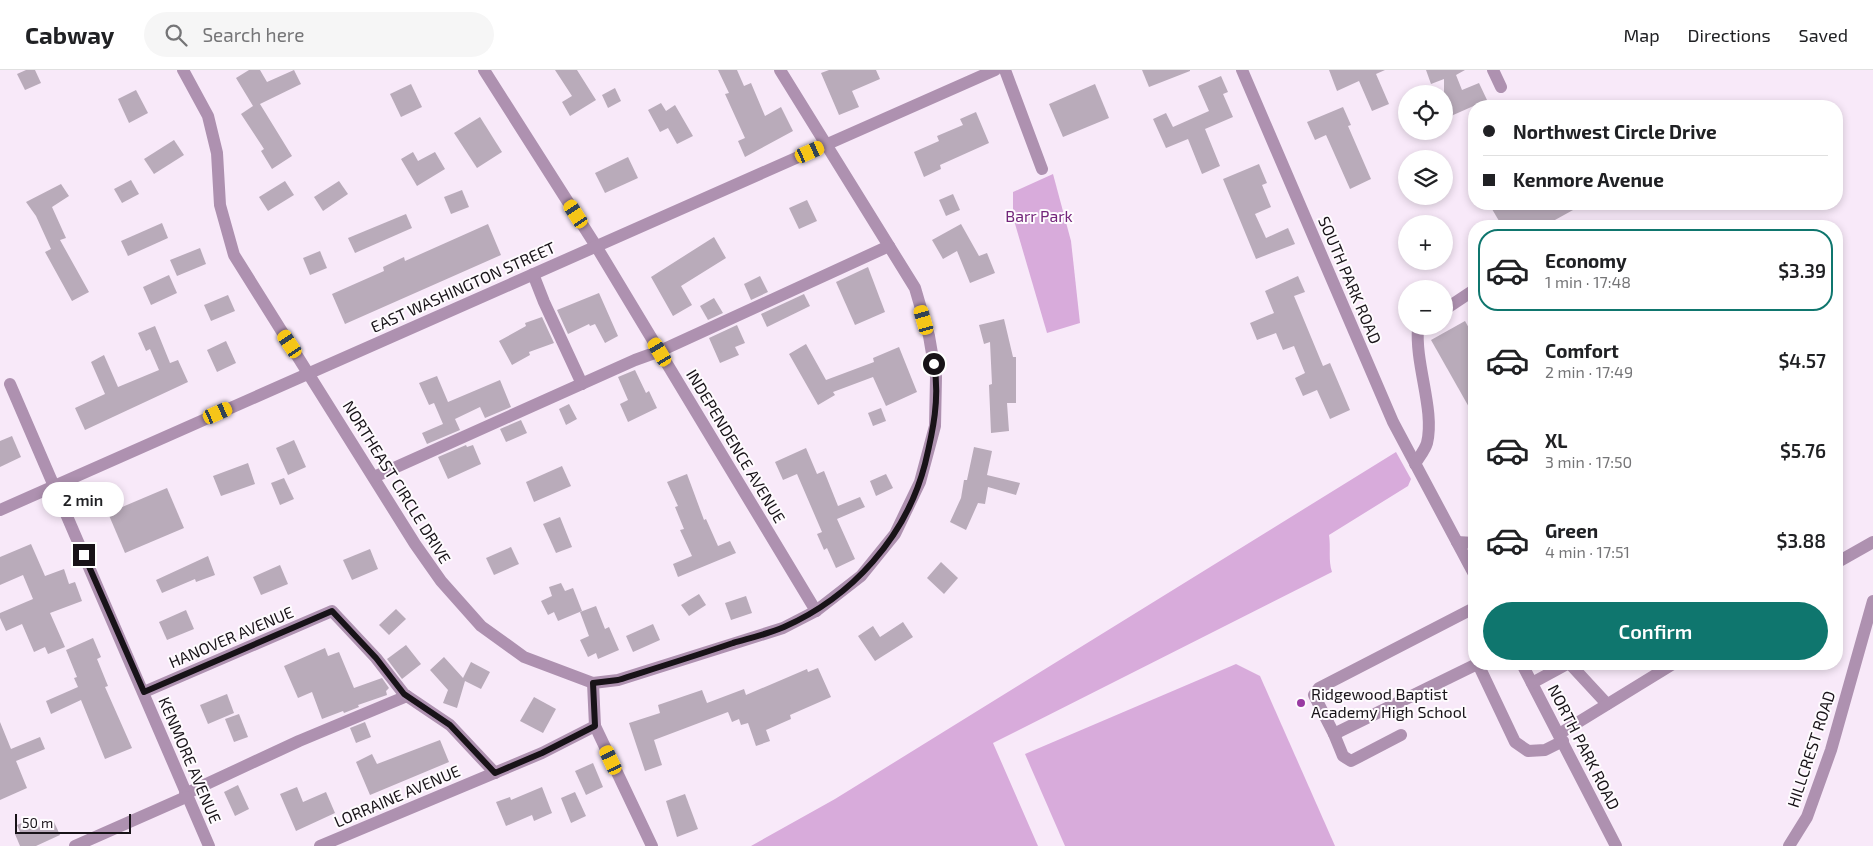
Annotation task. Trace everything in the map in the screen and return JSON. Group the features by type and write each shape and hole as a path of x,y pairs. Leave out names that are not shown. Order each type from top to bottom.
{"street":[{"name":"NORTHEAST CIRCLE DRIVE","path":"183,70 208,116 217,153 220,205 234,255 310,373 414,544 441,581 481,626 524,657 593,683 618,680 783,628 816,611 861,576 895,534 920,482 935,426 936,377 928,336 915,288 828,144 780,70"},
{"name":"INDEPENDENCE AVENUE","path":"484,70 596,246 816,611"},
{"name":"EAST WASHINGTON STREET","path":"0,510 995,70"},
{"path":"1005,70 1042,169"},
{"name":"SOUTH PARK ROAD","path":"1242,70 1393,422 1457,542"},
{"path":"1493,70 1501,87"},
{"path":"374,477 635,360 660,352 889,246"},
{"path":"534,274 547,309 582,384"},
{"path":"1453,304 1468,294"},
{"path":"1415,464 1426,444 1429,422 1416,346 1417,335"},
{"name":"KENMORE AVENUE","path":"10,384 209,846"},
{"path":"1457,542 1468,543"},
{"path":"1457,542 1468,563"},
{"path":"1843,559 1873,542"},
{"name":"HILLCREST ROAD","path":"1789,846 1807,817 1831,750 1873,601"},
{"name":"HANOVER AVENUE","path":"144,692 332,611 376,658 395,685 407,696"},
{"path":"1401,735 1351,761 1343,756 1314,695 1319,688 1468,611"},
{"path":"1334,734 1468,668"},
{"path":"1480,670 1515,742 1528,752 1545,750 1607,704 1662,670"},
{"name":"NORTH PARK ROAD","path":"1525,670 1616,846"},
{"path":"1532,683 1557,670"},
{"path":"1575,670 1607,704"},
{"path":"593,683 595,726 652,846"},
{"path":"75,846 186,796 300,741 407,696 450,725 495,773"},
{"name":"LORRAINE AVENUE","path":"320,846 542,753 595,726"}],"green space":[{"name":"Barr Park","path":"1053,174 1071,241 1080,323 1047,333 1013,217 1013,192"},
{"path":"1396,452 1411,479 1408,486 1329,535 1332,572 993,743 1038,846 751,846 835,799"},
{"path":"1236,664 1260,676 1335,846 1065,846 1025,754"}],"building":[{"path":"26,70 35,70 41,83 25,90 17,74"},
{"path":"249,70 260,70 267,82 294,70 301,84 260,104 292,156 272,169 261,151 264,149 241,114 253,106 236,78"},
{"path":"555,70 577,70 596,100 570,116 562,102 572,96"},
{"path":"718,70 737,70 744,86 751,83 765,116 781,107 793,131 745,157 738,141 745,138 725,94 729,93"},
{"path":"829,70 876,70 880,79 852,91 859,107 839,115 821,73"},
{"path":"1142,70 1190,70 1190,71 1149,87"},
{"path":"1329,70 1385,70 1376,74 1389,104 1372,111 1359,81 1337,91"},
{"path":"1426,70 1465,70 1456,75 1462,90 1479,83 1487,100 1468,100 1468,108 1453,115 1453,85 1444,85 1444,79 1431,84"},
{"path":"1221,76 1228,92 1223,94 1233,117 1205,129 1220,166 1202,174 1188,139 1166,148 1153,119 1166,113 1173,127 1209,111 1198,86"},
{"path":"411,84 422,107 401,117 390,94"},
{"path":"1095,84 1109,118 1063,137 1049,104"},
{"path":"615,88 621,101 608,108 602,95"},
{"path":"136,90 148,113 129,123 118,99"},
{"path":"661,103 666,111 675,105 693,136 677,144 668,128 660,132 648,110"},
{"path":"1343,107 1351,125 1348,126 1371,179 1350,189 1326,135 1315,140 1307,122"},
{"path":"976,112 989,143 940,165 941,169 924,177 914,152 939,141 937,136 963,125 960,119"},
{"path":"480,117 502,152 477,168 454,133"},
{"path":"174,140 184,155 154,174 144,159"},
{"path":"413,152 418,161 435,152 445,169 417,186 401,159"},
{"path":"628,157 638,178 605,193 595,173"},
{"path":"1259,164 1267,183 1262,185 1271,207 1255,214 1266,238 1288,228 1295,244 1256,259 1223,179"},
{"path":"131,180 139,194 122,203 114,189"},
{"path":"285,181 294,195 268,211 259,197"},
{"path":"339,181 348,194 323,211 314,197"},
{"path":"61,184 69,196 52,207 66,238 60,240 89,292 72,301 45,252 51,249 36,216 26,202"},
{"path":"462,190 469,207 451,214 444,197"},
{"path":"953,194 960,210 946,216 939,200"},
{"path":"807,200 817,221 799,229 789,208"},
{"path":"1493,210 1573,210 1555,220 1498,220"},
{"path":"406,214 412,228 355,253 348,238"},
{"path":"162,223 168,238 128,256 121,241"},
{"path":"488,224 501,255 345,324 332,294 384,271 383,267 404,257 405,261"},
{"path":"961,224 979,256 987,253 995,273 970,283 957,251 943,259 932,240"},
{"path":"714,237 726,258 681,286 692,305 673,316 651,277"},
{"path":"200,248 206,264 177,276 170,260"},
{"path":"320,251 327,268 310,275 303,258"},
{"path":"868,267 885,312 855,325 836,282"},
{"path":"169,275 177,293 151,305 143,287"},
{"path":"760,276 768,292 751,300 744,284"},
{"path":"1298,276 1305,292 1294,296 1323,366 1330,363 1350,410 1330,419 1317,390 1303,396 1295,378 1305,373 1294,346 1283,350 1276,333 1257,340 1250,323 1274,313 1265,291"},
{"path":"599,293 618,336 605,343 595,324 590,326 589,324 568,334 557,310"},
{"path":"804,294 810,306 767,327 761,314"},
{"path":"228,295 235,311 211,321 204,305"},
{"path":"714,298 723,313 708,320 700,306"},
{"path":"542,317 554,343 529,352 530,355 512,365 499,341 526,326 525,323"},
{"path":"1004,319 1013,357 1016,357 1016,403 1007,403 1009,431 991,433 989,385 992,384 990,342 984,344 979,325"},
{"path":"1465,321 1468,326 1468,405 1431,340 1440,335 1453,335 1453,328"},
{"path":"737,325 745,343 735,347 739,355 720,363 709,338"},
{"path":"155,326 170,363 178,360 188,382 85,430 75,408 105,394 91,362 104,355 118,387 159,370 150,349 146,351 138,333"},
{"path":"226,341 236,363 217,372 207,350"},
{"path":"806,344 826,380 874,362 873,358 899,347 917,392 886,406 873,377 833,392 835,395 818,405 789,354"},
{"path":"635,370 646,393 649,391 657,408 628,422 620,404 628,400 618,377"},
{"path":"437,376 448,402 500,380 511,407 485,418 480,407 455,419 460,430 427,444 422,433 443,424 434,403 429,405 419,383"},
{"path":"569,404 577,419 566,425 559,409"},
{"path":"881,408 886,421 873,426 868,413"},
{"path":"521,420 527,433 506,442 500,429"},
{"path":"12,436 21,457 0,467 0,441"},
{"path":"294,440 306,467 288,475 276,448"},
{"path":"466,445 467,447 473,445 481,464 448,479 438,457"},
{"path":"974,447 992,451 987,475 1020,483 1016,495 988,487 985,504 978,503 966,530 950,522 961,498 964,480 967,480"},
{"path":"806,448 817,474 824,471 838,506 860,497 865,507 837,519 855,559 836,568 827,548 824,550 817,534 822,532 797,474 783,480 775,462"},
{"path":"248,463 255,484 221,496 213,476"},
{"path":"562,466 571,486 534,502 526,482"},
{"path":"687,474 704,520 706,519 718,546 730,541 736,553 678,577 673,564 692,556 680,530 684,529 675,507 678,506 667,482"},
{"path":"886,474 893,488 876,496 870,481"},
{"path":"284,478 294,499 280,505 271,483"},
{"path":"167,488 184,528 125,553 108,513"},
{"path":"560,517 572,547 556,553 543,524"},
{"path":"31,544 45,576 64,569 69,584 75,582 82,601 50,613 65,647 48,654 45,647 34,652 22,624 6,631 0,618 0,613 33,599 23,575 0,585 0,557"},
{"path":"511,547 519,564 494,575 486,558"},
{"path":"370,549 378,569 352,580 343,560"},
{"path":"208,556 215,575 196,582 195,579 162,593 156,580"},
{"path":"941,562 958,578 944,594 927,578"},
{"path":"280,565 288,584 261,595 253,577"},
{"path":"561,583 565,591 573,588 582,611 558,621 554,612 548,615 541,601 552,596 549,587"},
{"path":"699,594 706,605 689,616 681,605"},
{"path":"746,596 752,613 731,620 725,603"},
{"path":"596,606 605,629 609,627 619,650 598,659 596,653 588,657 580,640 589,636 580,612"},
{"path":"396,609 406,619 389,635 379,625"},
{"path":"186,610 194,629 167,640 159,622"},
{"path":"903,622 913,637 875,661 858,636 873,626 880,637"},
{"path":"653,624 660,640 633,652 626,636"},
{"path":"93,638 101,657 97,659 108,686 105,687 132,748 105,759 81,700 51,714 46,701 78,687 74,678 77,677 66,650"},
{"path":"406,645 421,664 402,679 387,659"},
{"path":"325,648 328,656 339,652 354,688 382,678 389,688 386,691 387,695 358,705 359,707 344,713 343,711 322,719 312,692 298,698 284,666"},
{"path":"444,657 463,678 471,662 490,672 481,689 465,681 457,708 443,703 448,690 430,670"},
{"path":"818,668 831,697 790,715 791,719 766,730 770,741 756,746 748,723 741,725 739,719 732,722 728,712 654,740 662,765 645,771 629,723 660,713 658,705 702,690 707,703 744,689 746,695 807,669 808,672"},
{"path":"227,694 234,713 208,724 200,705"},
{"path":"534,697 556,709 543,733 520,721"},
{"path":"239,714 248,737 234,742 225,719"},
{"path":"0,722 11,749 40,737 45,749 16,761 27,788 0,800"},
{"path":"365,722 371,737 356,743 350,728"},
{"path":"440,740 449,762 370,795 356,762 372,754 377,764"},
{"path":"593,763 603,787 586,795 575,771"},
{"path":"238,785 249,809 235,816 224,792"},
{"path":"297,787 303,802 326,792 335,813 296,831 280,794"},
{"path":"542,787 552,813 534,821 532,815 506,826 496,802 510,797 511,800"},
{"path":"575,792 586,816 571,823 561,798"},
{"path":"685,794 698,829 677,837 666,801"},
{"path":"35,817 40,828 54,822 60,835 36,846 20,846 15,834 20,832 17,825"}],"place":[{"name":"Ridgewood Baptist Academy High School","path":"1301,703"}],"route":[{"path":"84,555 144,692 332,611 376,658 395,685 404,694 437,714 450,725 495,773 542,753 595,726 593,683 618,680 783,628 816,611 861,576 895,534 920,482 935,426 936,377 934,364"}]}
